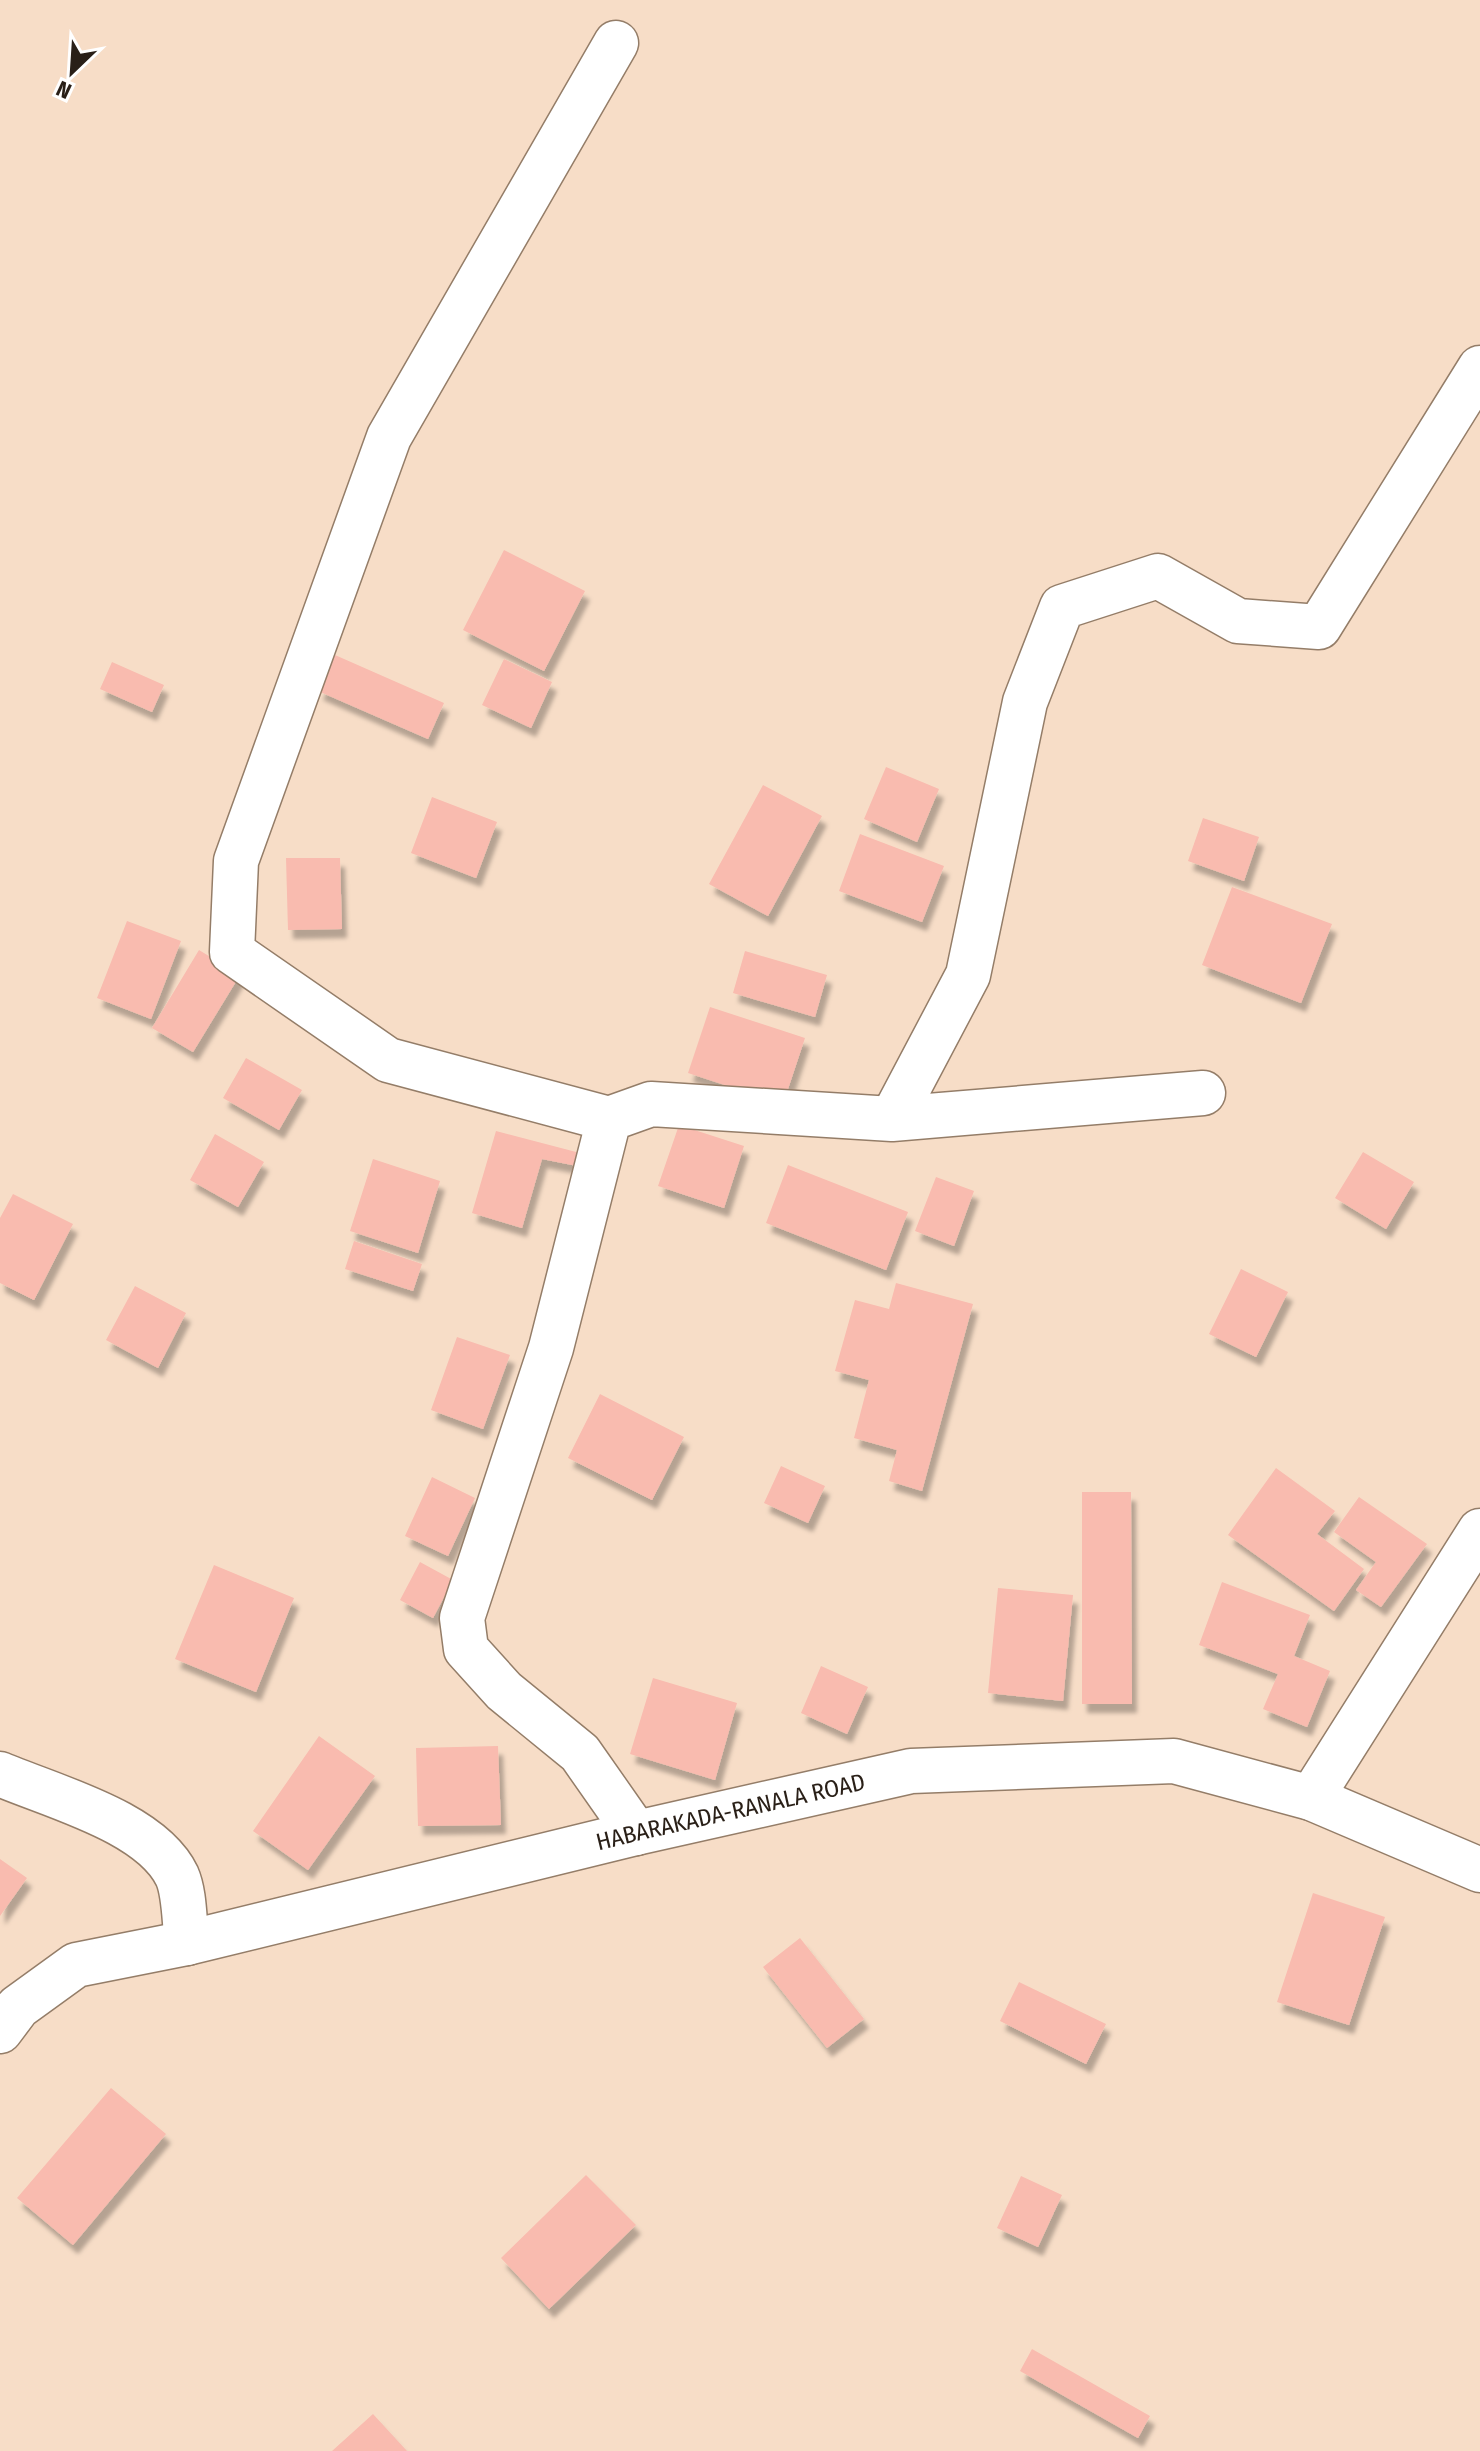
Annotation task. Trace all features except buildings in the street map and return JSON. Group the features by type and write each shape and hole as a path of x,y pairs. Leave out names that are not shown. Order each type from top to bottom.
{"street":[{"path":"616,43 389,437 236,861 232,952 388,1060 609,1119 651,1104 892,1119 1203,1093"},
{"path":"892,1119 968,975 1025,702 1062,607 1158,576 1238,621 1319,627 1480,368"},
{"path":"609,1119 551,1348 462,1618 466,1649 504,1691 580,1753 636,1833"},
{"path":"1311,1798 1480,1531"},
{"name":"HABARAKADA-RANALA ROAD","path":"0,2031 18,2007 76,1965 187,1943 636,1833 911,1771 1174,1761 1311,1798 1480,1870"},
{"path":"0,1774 139,1832 160,1850 178,1878 187,1943"}]}
